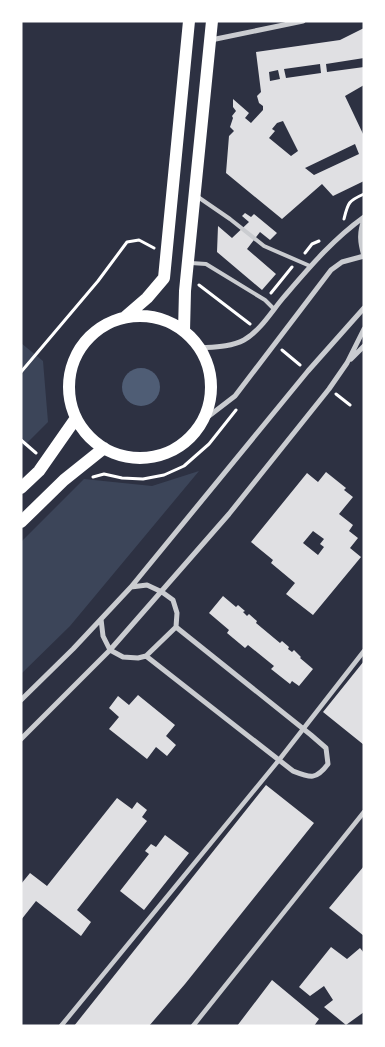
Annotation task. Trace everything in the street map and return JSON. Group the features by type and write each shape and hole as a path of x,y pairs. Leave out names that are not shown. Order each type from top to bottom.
{"main road":[{"path":"125,318 147,298 164,278 190,21"},
{"path":"184,331 188,270 212,21"},
{"path":"149,316 168,321 184,331 200,348 209,370 211,384 210,402 205,419 191,436 174,449 154,457 128,457 104,448 88,435 76,418 69,389 73,363 85,342 103,326 125,318 149,316"},
{"path":"21,488 39,471 76,418"},
{"path":"21,522 64,480 104,448"}],"street":[{"path":"210,40 303,21"},
{"path":"205,419 235,396 331,270 342,262 364,256 360,243 360,229 364,219"},
{"path":"200,348 232,344 245,340 257,329 310,266 344,231 364,219"},
{"path":"21,700 73,649 131,587 308,371 364,308"},
{"path":"21,739 110,650 229,514 329,389 347,363 364,329"},
{"path":"347,363 364,346"},
{"path":"101,619 103,636 110,650 123,657 138,658 146,656 176,627 178,613 173,600 147,585 131,587"},
{"path":"146,656 293,771 308,777 321,773 328,764 326,748 304,728 176,627"},
{"path":"61,1026 279,760 364,651"},
{"path":"193,1026 364,812"}],"lane":[{"path":"195,195 230,219 264,246 310,266"},
{"path":"188,270 206,264 265,300 274,309"}],"path":[{"path":"339,224 344,219 348,203 364,194"},
{"path":"265,300 312,244 322,239"},
{"path":"21,372 98,281 128,242 139,240 166,256"},
{"path":"188,270 257,329"},
{"path":"278,338 288,345 283,351"},
{"path":"274,343 308,371"},
{"path":"329,389 350,405"},
{"path":"92,477 104,474 122,478 142,479 164,475 184,466 209,444 240,405"}],"shaded area":[{"path":"21,343 43,361 48,422 21,449"},
{"path":"141,368 154,374 160,387 154,400 141,406 128,400 122,387 128,374"},
{"path":"199,471 70,626 21,674 21,542 84,479 152,486"}],"building":[{"path":"364,28 364,58 326,64 327,72 364,67 364,85 345,96 364,136 364,181 333,196 322,184 282,219 226,173 229,136 234,131 230,127 232,116 236,111 233,107 233,99 249,113 245,118 251,123 263,110 263,106 259,103 257,96 261,92 256,52 340,40","holes":["320,64 321,73 286,78 284,69","278,70 280,79 270,81 269,72","283,121 298,151 291,156 269,138 275,131 272,129 277,123","355,144 359,154 314,175 305,168"]},
{"path":"245,213 251,217 254,214 277,233 270,240 260,232 247,249 276,274 262,290 217,252 218,226 232,238 249,222 242,216"},
{"path":"326,472 346,488 344,490 353,497 339,514 353,525 349,531 358,538 350,548 361,557 313,615 286,594 295,583 271,563 273,560 251,542 307,473 318,482","holes":["313,531 324,539 320,544 324,547 318,555 303,543"]},
{"path":"223,596 236,607 238,605 245,611 243,612 247,616 249,614 257,621 256,623 280,643 282,641 292,652 294,650 313,669 299,686 292,681 290,684 271,669 274,666 248,645 245,648 227,633 229,630 209,613"},
{"path":"364,661 364,745 323,712"},
{"path":"138,695 175,725 166,736 176,745 167,756 156,747 147,759 109,729 119,717 109,708 118,696 129,705"},
{"path":"266,785 314,823 149,1026 74,1026"},
{"path":"117,798 132,809 137,802 147,810 142,817 147,821 77,910 91,922 81,936 36,901 21,920 21,884 30,873 47,886"},
{"path":"165,835 189,853 144,910 120,891 149,854 145,851 151,844 156,847"},
{"path":"364,866 364,936 329,908"},
{"path":"331,947 347,959 360,948 364,953 364,1012 346,1025 324,1007 333,1000 324,986 310,996 299,987"},
{"path":"272,980 319,1019 314,1026 237,1026"}]}
